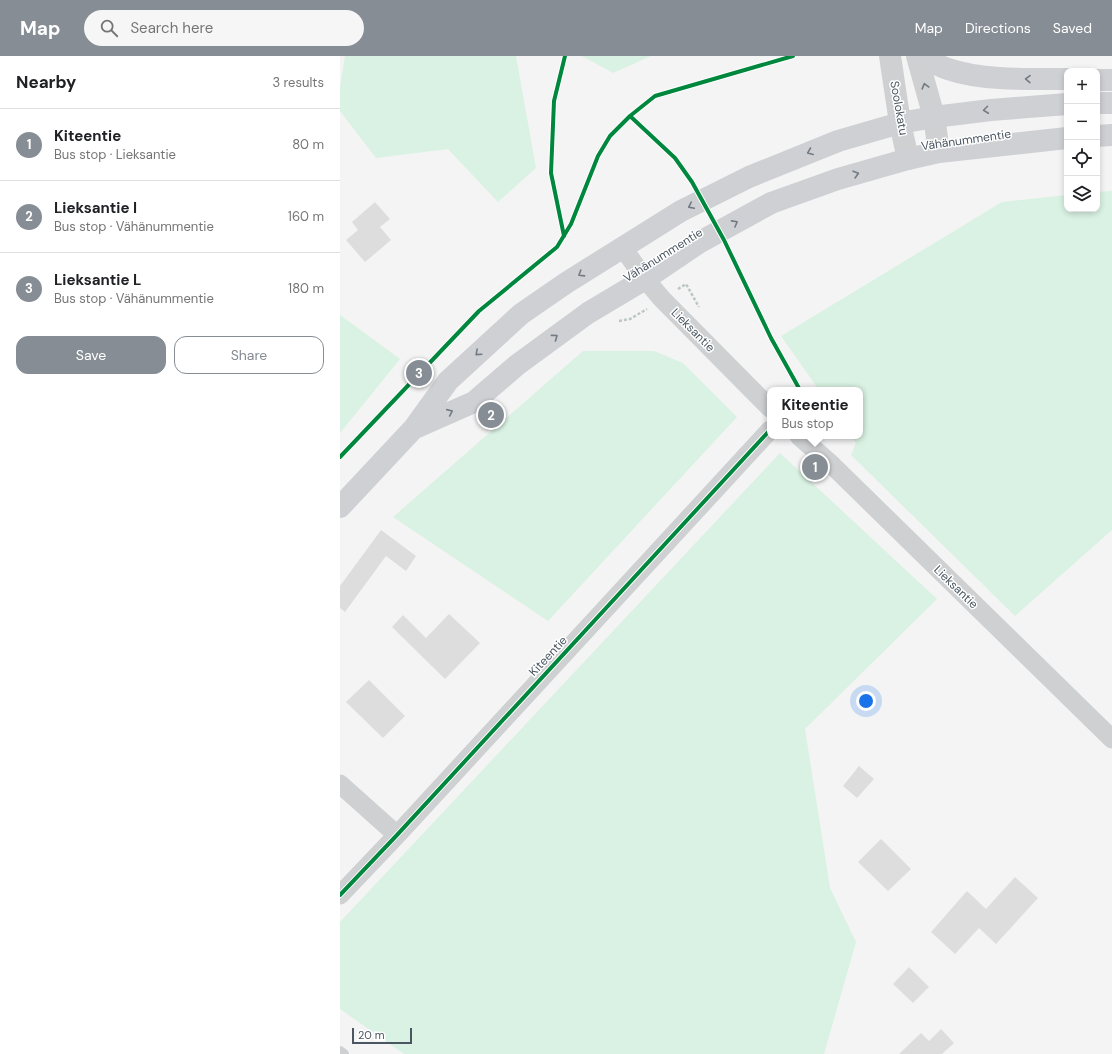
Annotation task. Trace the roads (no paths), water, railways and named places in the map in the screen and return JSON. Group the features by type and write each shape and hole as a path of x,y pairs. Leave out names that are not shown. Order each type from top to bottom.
{"main road":[{"path":"920,56 948,69 971,74 1010,78 1064,80"},
{"path":"1100,80 1112,80"},
{"path":"1100,104 1112,103"},
{"name":"Vähänummentie","path":"340,507 414,428 448,381 521,314 566,283 681,211 749,177 838,141 900,123 991,110 1064,104"},
{"path":"1100,136 1112,135"},
{"name":"Vähänummentie","path":"414,428 474,402 517,365 588,313 645,279 700,242 771,203 838,179 908,159 939,152 1064,138"}],"street":[{"name":"Soolokatu","path":"890,56 900,123 908,159"},
{"path":"917,56 934,117 939,152"},
{"name":"Lieksantie","path":"622,248 662,299 767,405"},
{"name":"Kiteentie","path":"340,895 767,433"},
{"name":"Lieksantie","path":"802,439 832,465 1112,739"},
{"path":"340,784 397,835"}],"lane":[{"path":"340,1051 344,1054"}],"place":[{"name":"Lieksantie L","path":"419,373"},
{"name":"Lieksantie I","path":"491,415"},
{"name":"Kiteentie","path":"815,467"}]}
